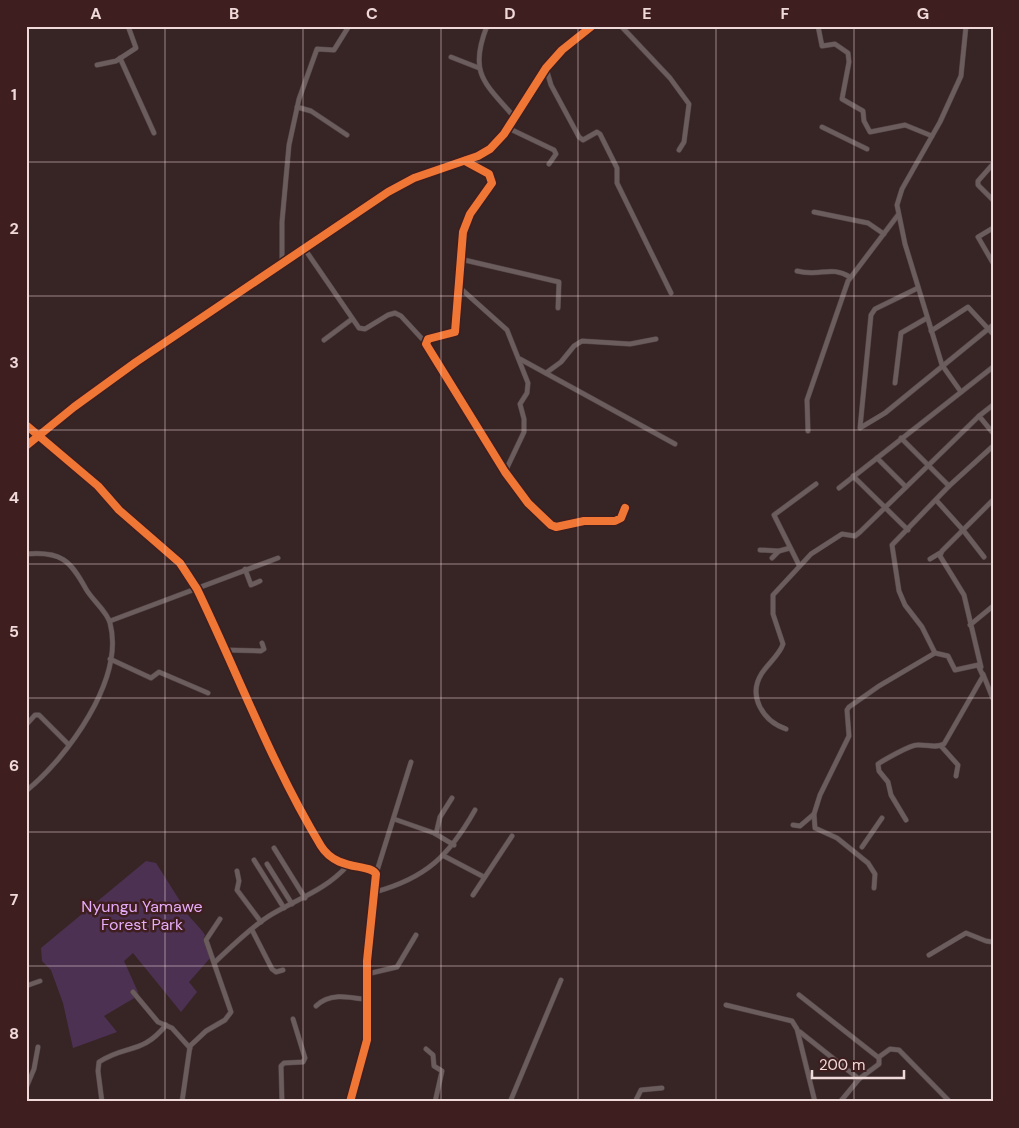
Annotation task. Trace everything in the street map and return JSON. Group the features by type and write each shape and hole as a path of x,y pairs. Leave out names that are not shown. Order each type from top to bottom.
{"street":[{"path":"97,65 120,58 136,48 128,26"},
{"path":"282,263 282,222 289,146 297,107 317,49 334,50 349,26"},
{"path":"487,26 480,46 478,68 490,89 515,118"},
{"path":"26,446 136,362 398,186 414,178 465,161 490,149 515,118 546,68 562,50 592,26"},
{"path":"621,26 670,78 689,104 684,142 680,150"},
{"path":"818,26 822,46 835,44 848,53 849,62 842,99 863,111 864,121 870,132 905,125 932,136"},
{"path":"961,392 942,365 931,331 898,215 898,196 932,136 962,76 966,26"},
{"path":"451,57 478,68"},
{"path":"120,58 154,133"},
{"path":"546,68 551,86 579,137 583,140 597,132 600,134 617,168 618,183 671,293"},
{"path":"297,107 311,111 347,135"},
{"path":"822,127 867,149"},
{"path":"508,128 554,150 556,154 549,164"},
{"path":"425,342 428,339 455,332 460,259 466,222 488,192 492,180 487,172 465,161"},
{"path":"993,164 978,181 978,185 993,200"},
{"path":"814,212 868,223 884,234"},
{"path":"808,432 808,400 850,276 898,215"},
{"path":"993,228 978,237 993,263"},
{"path":"304,248 359,328 365,329 388,315 395,313 401,316 425,342 505,472 528,504 553,526 615,521 621,518 625,508"},
{"path":"460,259 559,282 558,308"},
{"path":"797,271 816,274 837,270 850,276"},
{"path":"459,287 505,327 520,359 529,386 520,404 524,426 520,443 505,472"},
{"path":"918,288 875,309 871,315 860,428 885,413 993,325"},
{"path":"931,331 968,307 993,334"},
{"path":"895,383 902,333 927,318"},
{"path":"324,340 352,319"},
{"path":"546,373 561,362 574,346 582,341 630,344 656,339"},
{"path":"520,359 675,444"},
{"path":"839,488 993,367"},
{"path":"786,729 774,725 766,719 757,694 761,675 783,644 773,614 772,598 799,565 811,554 839,536 845,534 855,536 979,416 993,405"},
{"path":"979,416 993,433"},
{"path":"26,425 98,486 120,510 180,563 197,589 309,826 327,853 348,866 368,868 376,874"},
{"path":"901,438 949,486"},
{"path":"935,653 922,627 906,605 897,585 892,548 895,542 949,486 993,446"},
{"path":"877,458 906,487"},
{"path":"853,476 908,530"},
{"path":"799,565 774,515 816,484"},
{"path":"936,500 984,557"},
{"path":"930,559 940,553 993,500"},
{"path":"772,558 779,552 790,548"},
{"path":"760,550 779,552"},
{"path":"940,553 964,595 979,661 993,699"},
{"path":"26,554 53,555 69,562 91,598 110,621 110,659 103,691 52,767 26,791"},
{"path":"110,621 278,558"},
{"path":"245,569 251,585 260,581"},
{"path":"970,626 993,606"},
{"path":"226,650 261,652 264,649 262,643"},
{"path":"906,820 891,795 888,782 878,771 878,764 908,746 941,746 944,744 983,676 978,665 955,670 948,656 935,653"},
{"path":"874,888 875,874 868,862 837,838 815,828 814,814 820,795 849,736 846,710 879,686 928,659 935,653"},
{"path":"110,659 151,678 159,672 208,693"},
{"path":"26,725 36,715 39,715 68,744"},
{"path":"941,746 958,765 956,776"},
{"path":"350,1102 366,1049 369,1000 367,974 376,874 411,762"},
{"path":"436,834 440,817 452,798"},
{"path":"375,892 411,880 444,856 454,845 475,810"},
{"path":"793,824 800,826 814,814"},
{"path":"862,847 882,818"},
{"path":"394,819 436,834 454,845"},
{"path":"473,895 512,836"},
{"path":"274,848 305,898"},
{"path":"444,856 484,877"},
{"path":"254,860 284,908"},
{"path":"267,864 292,904"},
{"path":"215,962 261,922 333,880 348,866"},
{"path":"237,871 240,881 237,890 261,922"},
{"path":"182,1102 190,1048 206,1030 225,1020 231,1012 206,938 220,920"},
{"path":"252,930 272,969 276,972 283,970"},
{"path":"929,955 966,933 986,942 993,942"},
{"path":"367,974 400,965 416,935"},
{"path":"510,1102 562,980"},
{"path":"26,986 40,981"},
{"path":"133,992 158,1022 166,1025 190,1048"},
{"path":"799,995 878,1057 879,1064 860,1079 840,1102"},
{"path":"316,1006 321,1001 340,996 369,1000"},
{"path":"726,1005 792,1021 797,1029 815,1102"},
{"path":"282,1102 282,1064 303,1062 305,1058 293,1019"},
{"path":"102,1102 98,1071 99,1062 122,1051 144,1046 166,1025"},
{"path":"800,1032 860,1079"},
{"path":"26,1088 34,1068 38,1047"},
{"path":"426,1049 433,1055 434,1066 442,1071 435,1102"},
{"path":"878,1057 890,1049 899,1050 950,1102"},
{"path":"636,1102 641,1090 662,1088"}],"green space":[{"name":"Nyungu Yamawe Forest Park","path":"146,861 156,863 184,910 205,935 203,940 211,957 189,982 197,992 181,1012 133,953 124,961 138,992 136,997 104,1016 117,1032 73,1048 63,1003 51,970 42,961 41,948"}],"cycle path":[{"path":"26,446 74,407 136,362 388,192 414,178 478,156 490,149 504,134 546,68 562,50 592,26"},
{"path":"465,161 489,174 492,183 470,214 463,232 455,332 428,339 426,344 505,472 528,503 551,525 556,527 584,521 615,521 621,518 625,508"},
{"path":"26,425 98,486 119,510 180,563 197,589 271,752 321,846 336,860 373,871 376,874 367,961 367,1040 350,1102"}]}
